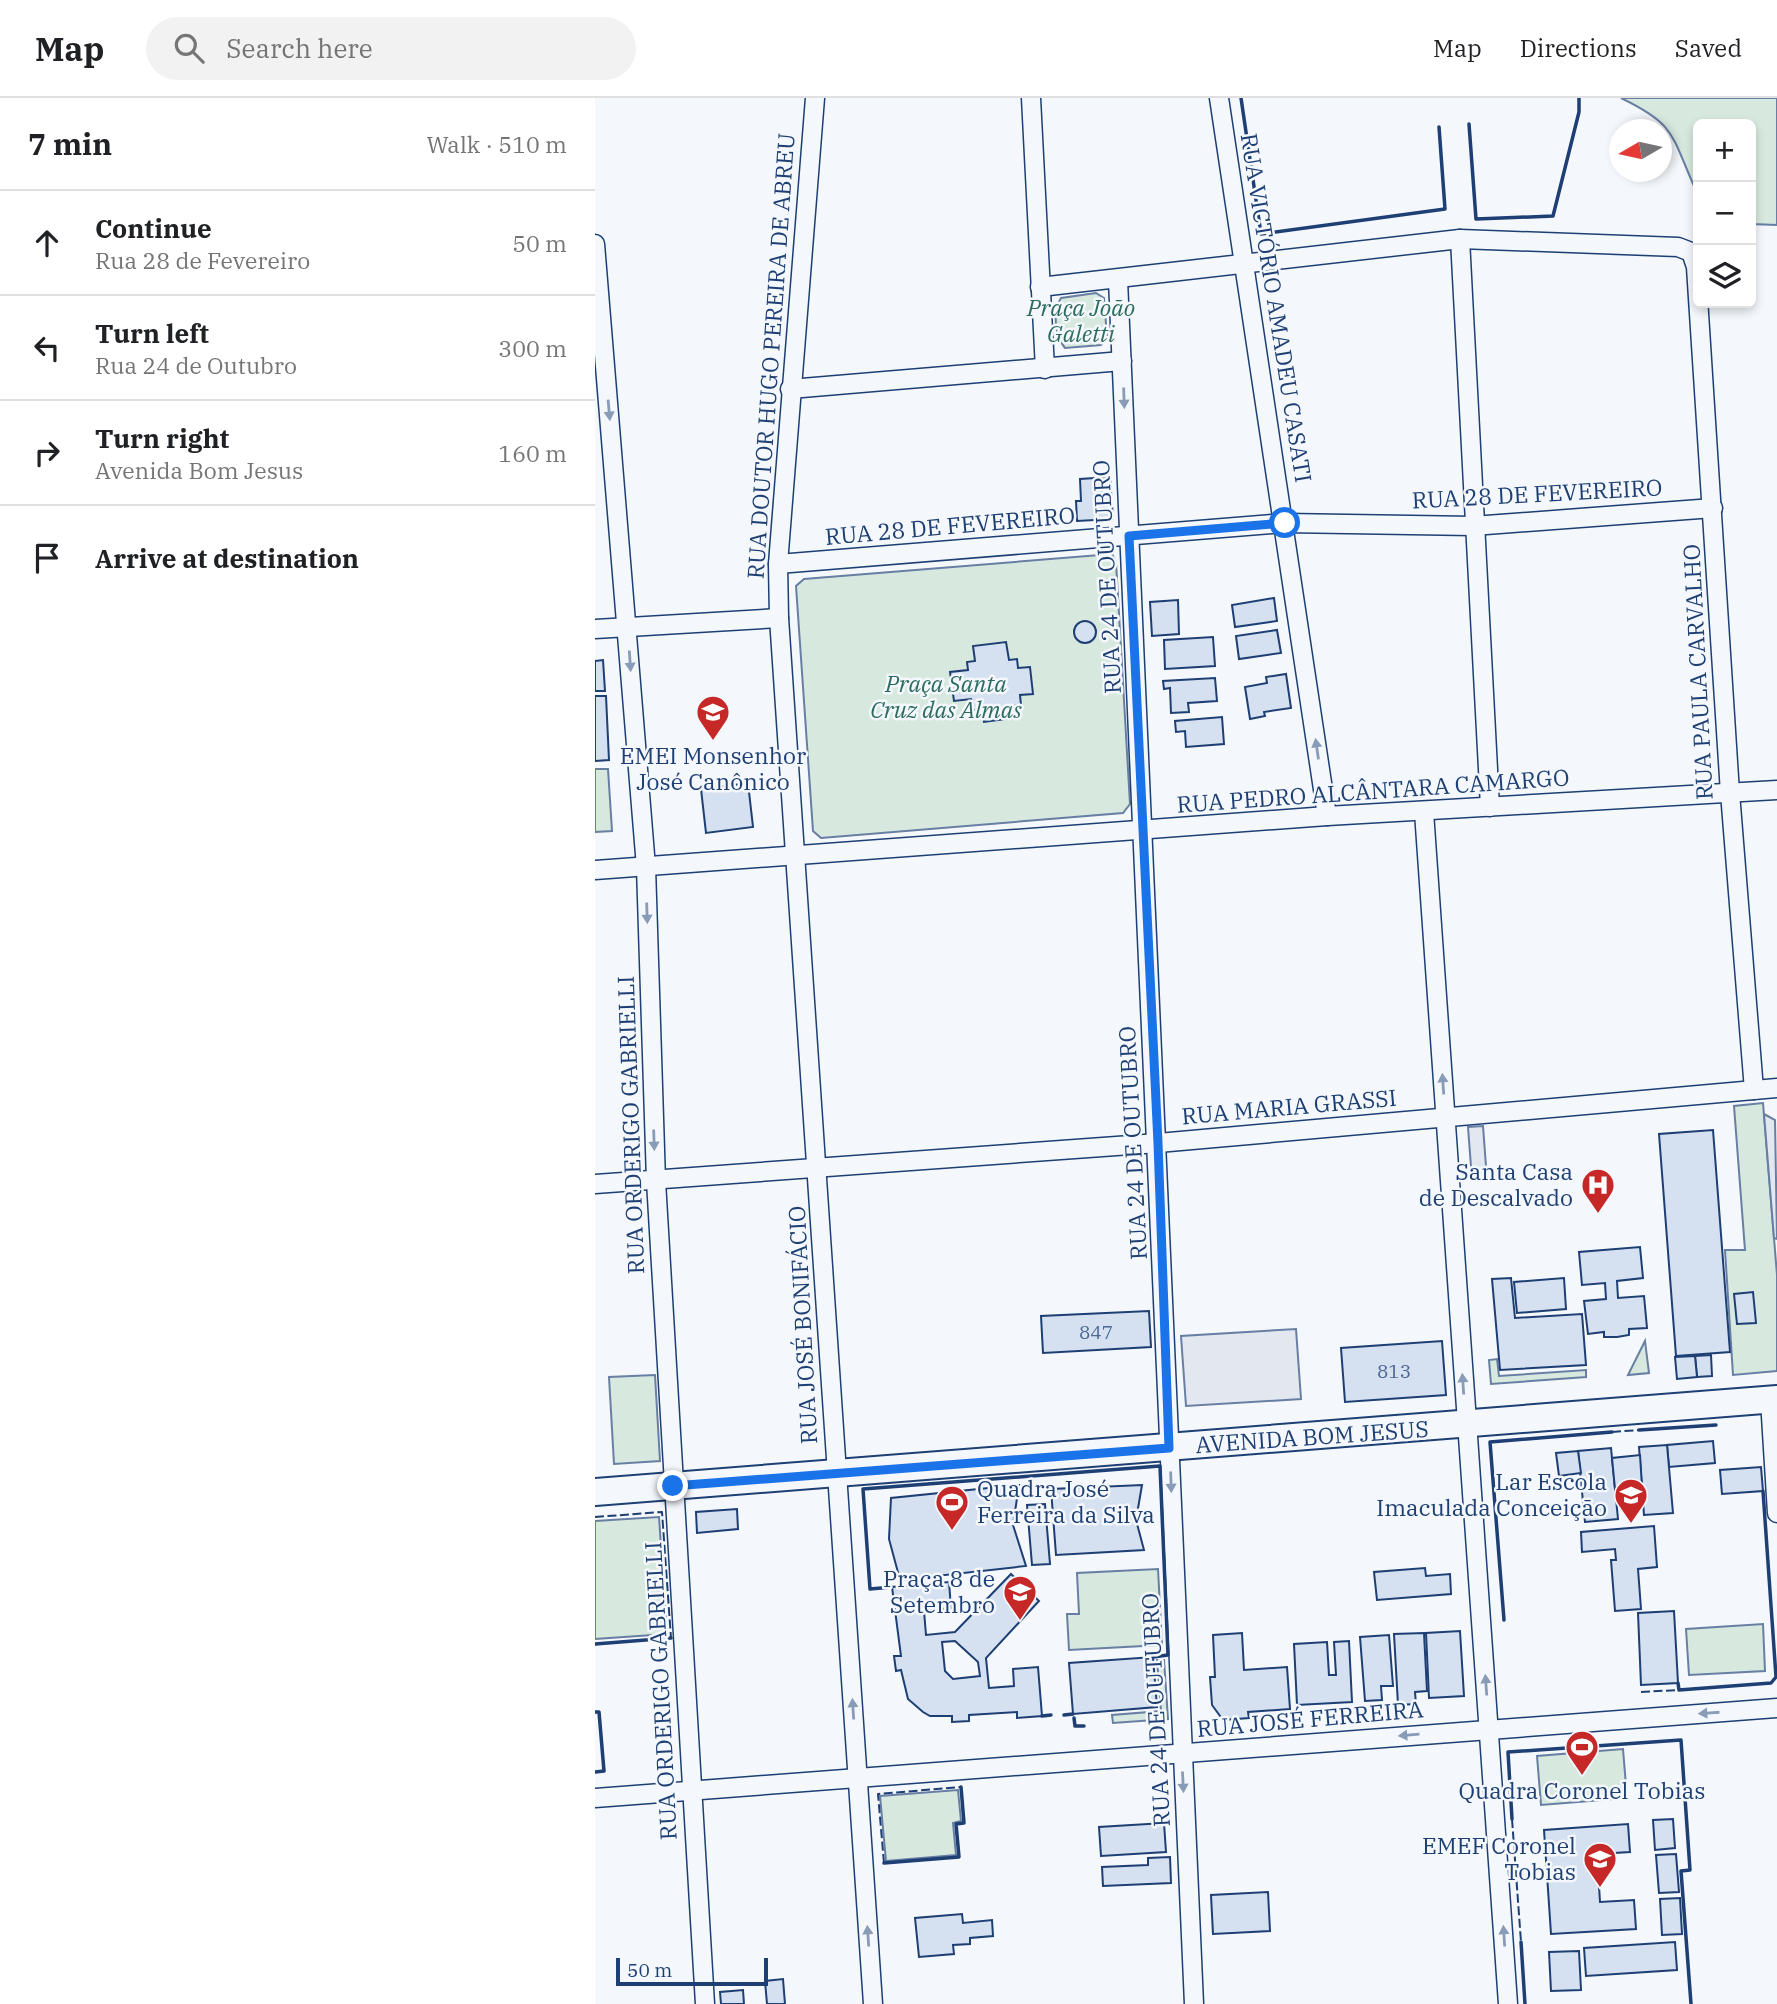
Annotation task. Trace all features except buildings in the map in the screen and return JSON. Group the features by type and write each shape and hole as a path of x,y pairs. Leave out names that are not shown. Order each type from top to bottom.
{"street":[{"name":"RUA DOUTOR HUGO PEREIRA DE ABREU","path":"796,853 779,618 778,564 815,98"},
{"path":"1031,98 1045,369"},
{"name":"RUA VICTÓRIO AMADEU CASATI","path":"1219,98 1327,816"},
{"path":"1040,287 1118,281 1244,262 1460,239 1473,526 1490,807"},
{"name":"RUA PAULA CARVALHO","path":"1460,239 1678,247 1691,251 1696,267 1730,793 1754,1090"},
{"name":"RUA ORDERIGO GABRIELLI","path":"595,244 646,867 656,1181 705,2004"},
{"name":"RUA 24 DE OUTUBRO","path":"1118,281 1194,2004"},
{"path":"790,389 1122,361"},
{"name":"RUA 28 DE FEVEREIRO","path":"778,564 1285,523 1473,526 1713,509"},
{"path":"595,629 779,618"},
{"name":"RUA PEDRO ALCÂNTARA CAMARGO","path":"595,870 796,853 1327,816 1777,790"},
{"path":"1423,812 1508,2004"},
{"name":"RUA JOSÉ BONIFÁCIO","path":"796,853 873,2004"},
{"name":"RUA MARIA GRASSI","path":"595,1184 1158,1143 1777,1088"},
{"path":"1774,1400 1777,1513"},
{"name":"AVENIDA BOM JESUS","path":"595,1492 1774,1400"},
{"name":"RUA JOSÉ FERREIRA","path":"595,1798 1777,1708"}],"green space":[{"path":"1621,98 1777,98 1777,225 1756,224 1756,119 1693,119 1693,184 1672,137 1672,119 1656,119"},
{"name":"Praça João Galetti","path":"1096,293 1104,298 1107,337 1101,345 1065,348 1056,323 1058,303 1061,298"},
{"name":"Praça Santa Cruz das Almas","path":"1112,554 1116,562 1130,804 1123,813 821,838 813,831 796,586 804,579"},
{"path":"595,769 608,769 612,831 595,832"},
{"path":"1763,1103 1777,1275 1777,1371 1733,1375 1725,1250 1745,1250 1734,1106"},
{"path":"1645,1341 1649,1373 1628,1375"},
{"path":"1497,1359 1499,1376 1586,1370 1586,1377 1491,1384 1489,1360"},
{"path":"655,1375 660,1461 614,1464 609,1377"},
{"path":"659,1517 667,1634 595,1639 595,1521"},
{"path":"1158,1569 1162,1645 1069,1650 1067,1614 1079,1614 1077,1573"},
{"path":"1763,1624 1765,1671 1689,1675 1686,1629"},
{"path":"1157,1660 1164,1660 1168,1719 1113,1723 1112,1715 1161,1711"},
{"name":"Quadra Coronel Tobias","path":"1623,1749 1627,1798 1541,1805 1537,1756"},
{"path":"958,1790 961,1821 953,1823 956,1855 886,1861 880,1796"}],"shaded area":[{"path":"1764,1114 1775,1120 1777,1239 1774,1238"},
{"path":"1483,1126 1487,1180 1472,1180 1468,1127"},
{"path":"1296,1329 1301,1399 1186,1406 1181,1336"}],"fence":[{"path":"1612,1432 1639,1430"},
{"path":"595,1517 662,1512 671,1638"},
{"path":"1641,1692 1679,1690"},
{"path":"884,1863 878,1794 961,1787"},
{"path":"1512,1819 1521,1942"}],"wall":[{"path":"1241,98 1261,234 1445,209 1439,127"},
{"path":"1469,124 1476,219 1553,216 1579,112 1579,98"},
{"path":"1639,1430 1716,1425"},
{"path":"1504,1620 1490,1442 1612,1432"},
{"path":"892,1587 870,1589 863,1489 1160,1466 1168,1655 1153,1657"},
{"path":"1678,1683 1679,1690 1771,1683 1776,1677 1763,1491"},
{"path":"595,1644 671,1638"},
{"path":"595,1712 599,1712 604,1771 595,1772"},
{"path":"1064,1715 1073,1714"},
{"path":"1042,1716 1051,1715"},
{"path":"1074,1718 1075,1726 1084,1726"},
{"path":"1512,1819 1508,1752 1681,1740 1690,1870 1681,1871 1691,2004"},
{"path":"884,1863 959,1857 956,1824 964,1823 961,1787"},
{"path":"1521,1942 1525,2004"}],"place":[{"name":"EMEI Monsenhor José Canônico","path":"713,742"},
{"name":"Santa Casa de Descalvado","path":"1598,1215"},
{"name":"Lar Escola Imaculada Conceição","path":"1631,1525"},
{"name":"Quadra José Ferreira da Silva","path":"952,1532"},
{"name":"Praça 8 de Setembro","path":"1020,1622"},
{"name":"Quadra Coronel Tobias","path":"1582,1777"},
{"name":"EMEF Coronel Tobias","path":"1600,1889"}],"route":[{"path":"673,1486 1169,1448 1158,1143 1129,536 1285,523"}]}
